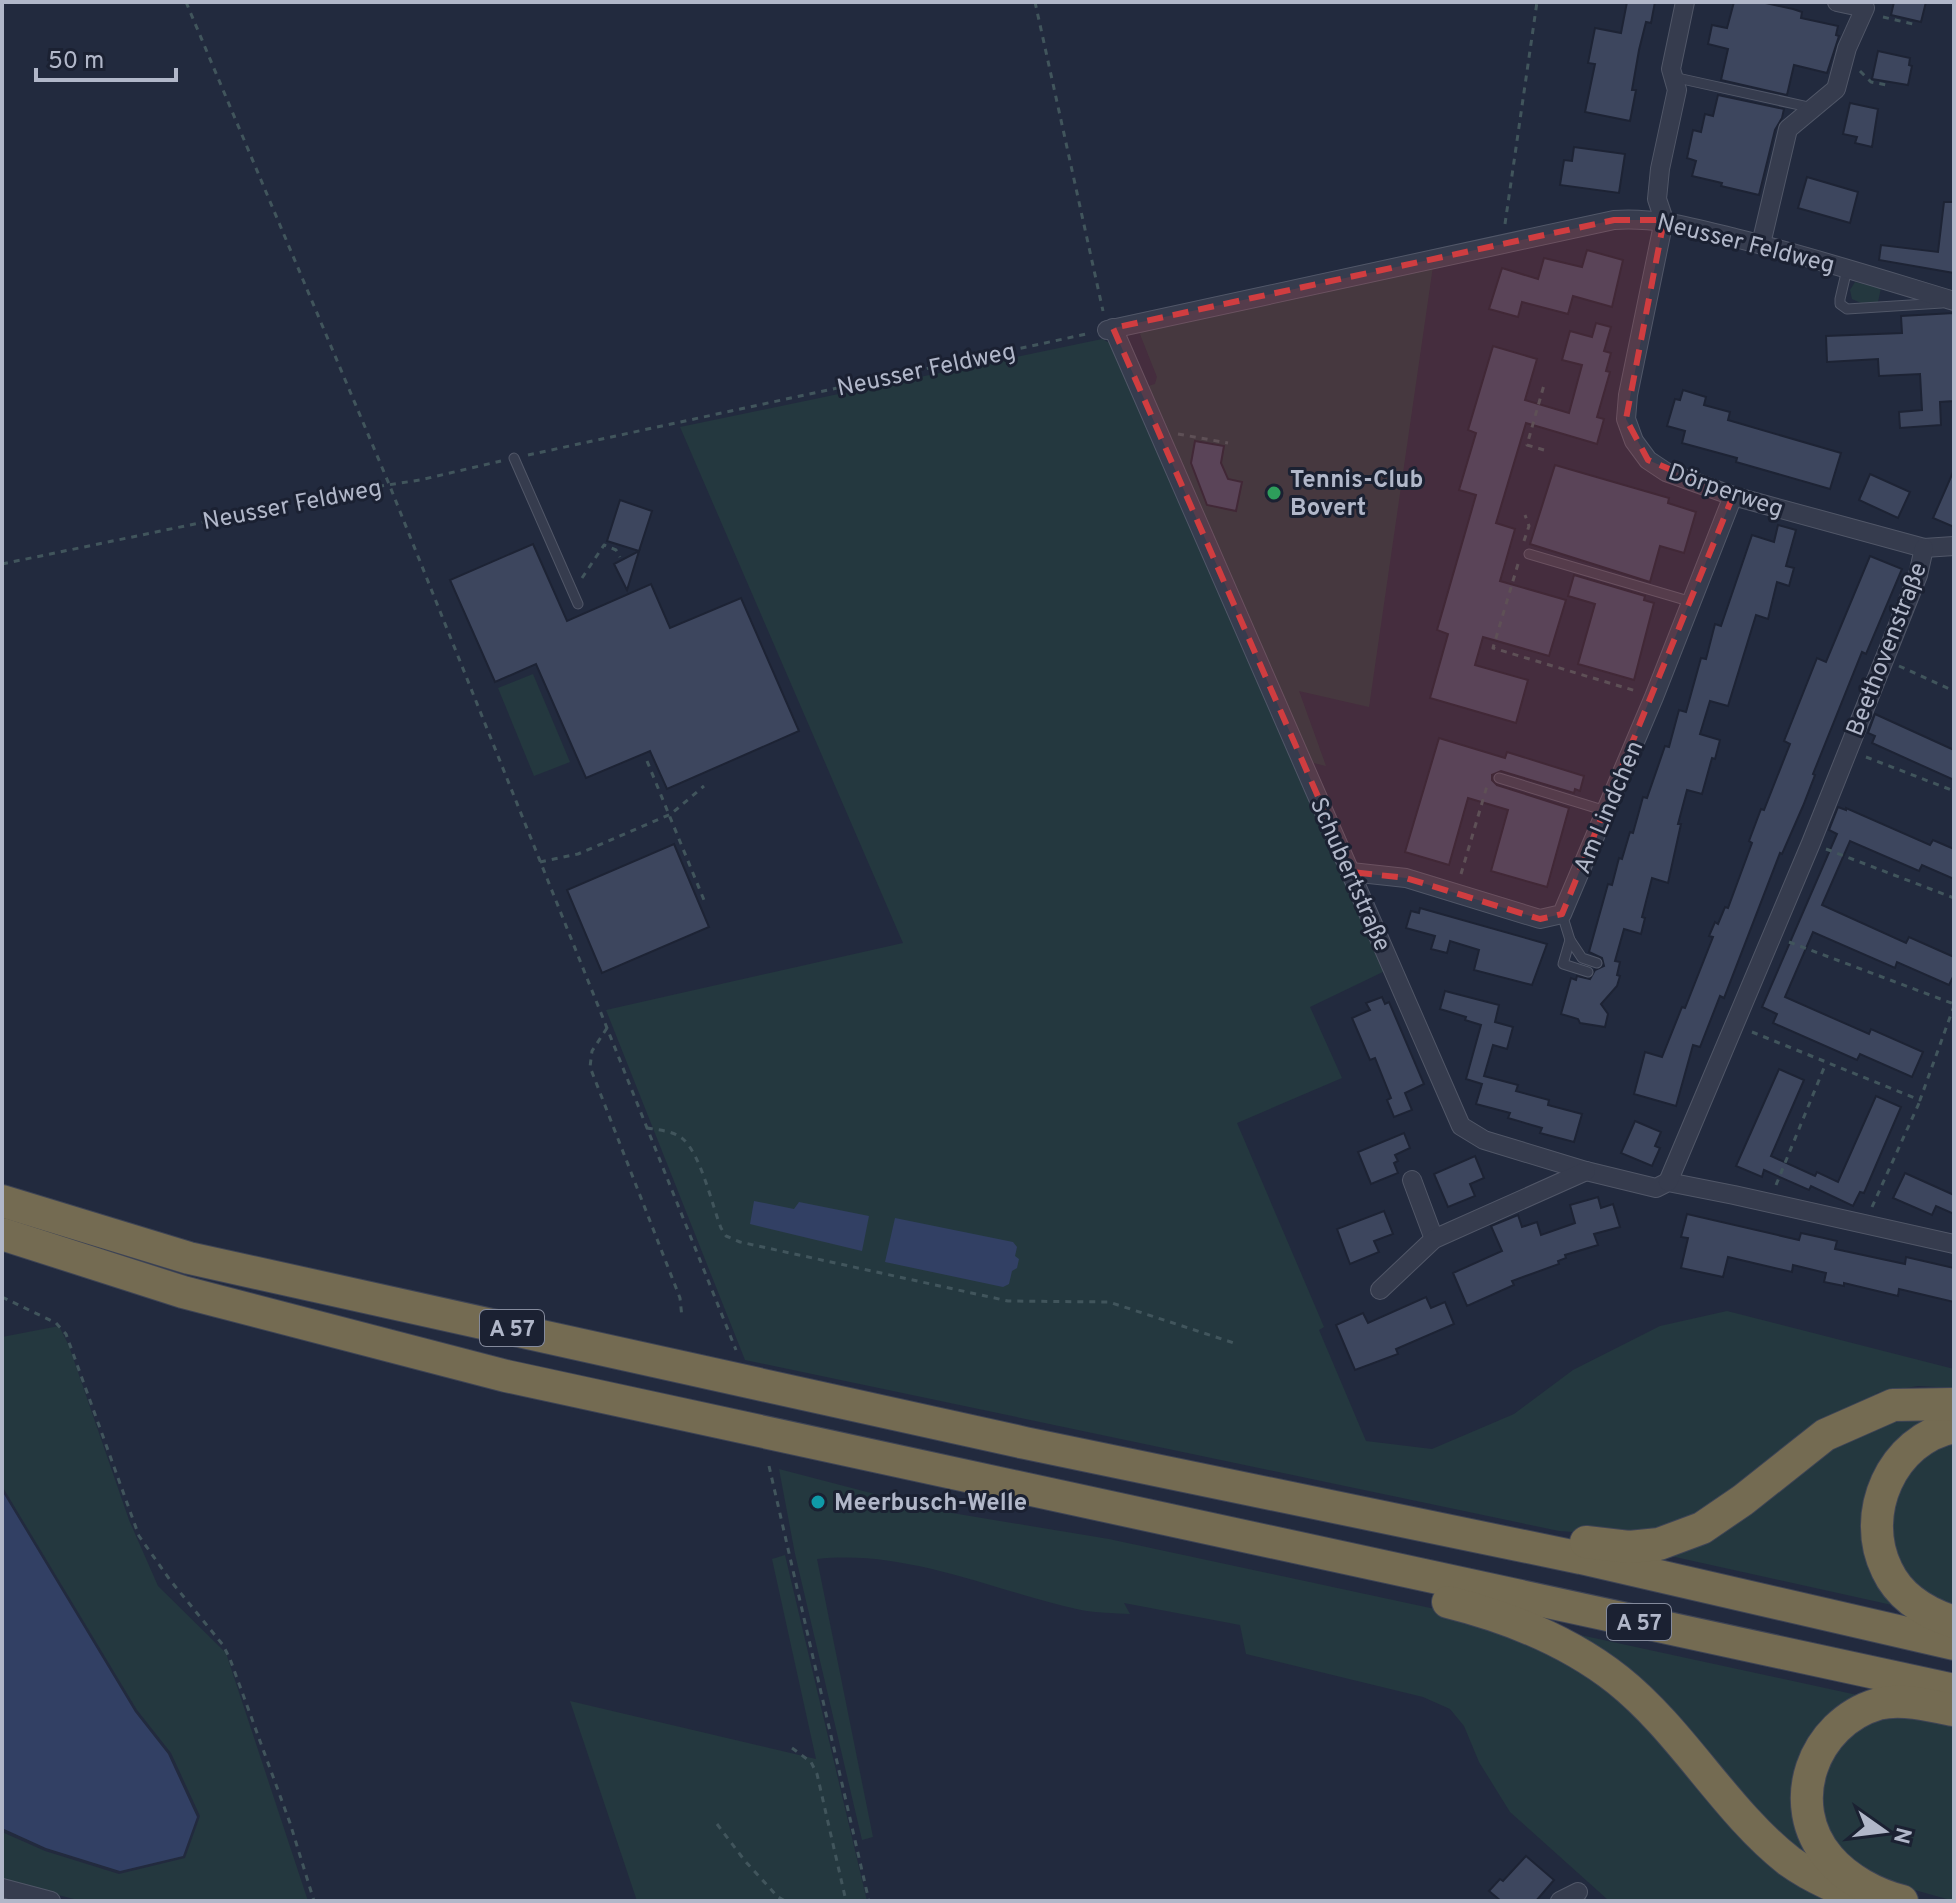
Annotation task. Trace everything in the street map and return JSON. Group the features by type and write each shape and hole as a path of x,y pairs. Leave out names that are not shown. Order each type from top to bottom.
{"highway":[{"name":"A 57","path":"2,1201 189,1258 1025,1443 1581,1558 1954,1644"},
{"name":"A 57","path":"2,1234 183,1292 506,1376 1954,1690"},
{"path":"1400,1520 1446,1514 1599,1545 1629,1547 1659,1544 1702,1528 1825,1435 1893,1405 1954,1404"},
{"path":"1954,1427 1923,1438 1901,1457 1884,1484 1877,1513 1878,1542 1887,1570 1906,1597 1930,1614 1954,1622"},
{"path":"1323,1554 1387,1587 1487,1611 1560,1643 1618,1680 1661,1721 1763,1837 1790,1861 1820,1881 1871,1901"},
{"path":"1902,1901 1862,1885 1841,1871 1827,1856 1813,1833 1807,1808 1809,1774 1816,1755 1832,1730 1853,1715 1881,1703 1924,1704 1954,1710"}],"street":[{"name":"Dörperweg","path":"1685,2 1671,69 1677,90 1660,169 1657,199 1664,220 1628,395 1626,419 1634,441 1648,460 1687,481 1924,548 1954,546"},
{"path":"1761,244 1788,129 1836,89 1847,48 1865,8 1837,2"},
{"name":"Neusser Feldweg","path":"1110,329 1614,220 1642,218 1664,220 1761,244 1954,301"},
{"name":"Schubertstraße","path":"1110,329 1461,1126 1484,1140 1586,1171 1656,1188 1668,1182 1954,1244"},
{"name":"Am Lindchen","path":"1562,914 1654,697 1733,496"},
{"name":"Beethovenstraße","path":"1668,1182 1885,660 1918,575 1924,548"},
{"path":"1351,872 1406,878 1540,919 1562,914"},
{"path":"1380,1290 1434,1239 1586,1171"},
{"path":"1412,1180 1434,1239"},
{"path":"2,1888 51,1901"},
{"path":"1560,1901 1578,1892"}],"lane":[{"path":"1673,77 1813,108"},
{"name":"Neusser Feldweg","path":"1847,269 1840,299 1840,304 1847,309 1954,301"},
{"path":"514,458 578,604"},
{"path":"1529,554 1692,602"},
{"path":"1499,778 1606,811"},
{"path":"1562,914 1570,940 1582,958 1597,963"},
{"path":"1570,940 1563,964 1588,972"}],"path":[{"path":"186,2 389,484 736,1350"},
{"path":"1035,2 1110,329"},
{"path":"1502,244 1537,2"},
{"path":"1865,8 1917,25"},
{"path":"1843,62 1855,65 1871,82 1887,85"},
{"name":"Neusser Feldweg","path":"2,564 420,480 1110,329"},
{"path":"1544,385 1527,445 1544,450"},
{"path":"1159,435 1167,432 1228,443"},
{"path":"1525,515 1529,526 1493,648 1654,697"},
{"path":"571,588 578,584 604,545 616,550 620,557"},
{"path":"1885,660 1954,691"},
{"name":"Beethovenstraße","path":"1848,749 1954,791"},
{"path":"647,761 704,900"},
{"path":"1455,893 1488,781 1493,776 1499,778"},
{"path":"540,862 578,854 671,814 704,786"},
{"path":"1811,843 1954,898"},
{"path":"1771,935 1954,1005 1920,1100 1864,1225"},
{"path":"1733,1025 1920,1100"},
{"path":"607,1028 592,1051 590,1067 680,1298 682,1318"},
{"path":"1768,1203 1827,1062"},
{"path":"647,1128 667,1131 682,1138 693,1152 721,1228 726,1236 740,1242 1008,1301 1109,1302 1237,1344"},
{"path":"2,1297 51,1320 66,1334 139,1536 223,1645 230,1659 290,1823 314,1901"},
{"path":"769,1466 869,1901"},
{"path":"792,1748 811,1762 817,1774 846,1901"},
{"path":"717,1824 745,1861 785,1901"}],"highlighted area":[{"path":"1614,220 1664,220 1626,419 1648,460 1733,496 1562,914 1540,919 1406,878 1351,872 1113,328"}],"shaded area":[{"name":"Tennis-Club Bovert","path":"1433,266 1369,707 1299,691 1326,766 1306,761 1145,387 1155,384 1157,377 1140,334 1146,327"},
{"path":"1855,282 1881,288 1878,302 1861,303 1852,299 1850,290"},
{"path":"1102,339 1116,346 1387,970 1310,1007 1342,1078 1237,1123 1324,1327 1319,1330 1366,1441 1432,1449 1514,1414 1573,1370 1660,1326 1727,1311 1954,1369 1954,1388 1918,1386 1876,1393 1880,1398 1694,1518 1643,1532 1595,1533 1559,1531 745,1360 606,1010 903,943 680,427"},
{"path":"533,674 570,762 534,776 498,688"},
{"path":"59,1326 69,1346 129,1520 158,1586 226,1653 308,1901 82,1901 2,1881 2,1832 45,1851 119,1874 185,1858 200,1816 171,1753 137,1710 2,1486 2,1337"},
{"path":"1951,1409 1877,1483 1910,1609 1648,1551 1867,1421"},
{"path":"1954,1439 1954,1609 1919,1590 1904,1575 1892,1544 1891,1528 1896,1494 1912,1466"},
{"path":"779,1469 940,1511 1109,1539 1435,1609 1559,1657 1607,1688 1836,1901 1607,1899 1510,1812 1479,1762 1464,1726 1450,1709 1423,1697 1246,1654 1240,1625 1124,1603 1130,1614 1087,1611 917,1566 884,1560 817,1559 873,1837 862,1840 795,1554"},
{"path":"785,1555 867,1901 637,1901 570,1701 816,1759 772,1559"},
{"path":"1548,1628 1871,1698 1817,1738 1826,1875"},
{"path":"1880,1717 1954,1720 1954,1901 1874,1876 1840,1849 1819,1813 1823,1769 1846,1735"}],"water":[{"path":"754,1201 794,1209 799,1202 869,1216 862,1251 750,1224"},
{"path":"895,1218 1013,1242 1017,1247 1015,1256 1019,1259 1017,1268 1012,1271 1009,1284 1003,1287 885,1262"},
{"path":"2,1491 135,1712 168,1754 197,1817 183,1856 120,1871 46,1848 2,1828"}],"building":[{"path":"1627,2 1655,2 1651,23 1646,22 1639,50 1630,121 1585,112 1595,64 1588,63 1595,28 1621,33"},
{"path":"1734,2 1761,2 1793,9 1802,12 1801,18 1838,26 1836,35 1839,36 1827,73 1794,65 1787,95 1721,80 1728,49 1708,44 1712,25 1727,28"},
{"path":"1894,2 1926,2 1921,22 1891,15"},
{"path":"1878,51 1910,58 1909,65 1912,66 1908,85 1872,79"},
{"path":"1718,95 1784,109 1775,130 1759,195 1692,176 1696,161 1687,158 1693,130 1701,132 1705,114 1713,116"},
{"path":"1850,103 1878,109 1872,147 1855,143 1857,137 1843,134"},
{"path":"1574,147 1625,154 1619,193 1560,185 1564,160 1572,161"},
{"path":"1807,177 1858,192 1850,223 1798,208"},
{"path":"1944,202 1954,202 1954,273 1879,260 1881,245 1938,252"},
{"path":"1587,250 1623,260 1612,307 1573,296 1568,314 1522,302 1518,317 1489,309 1502,268 1538,279 1544,258 1582,267"},
{"path":"1954,313 1954,401 1940,402 1941,425 1900,428 1899,412 1922,410 1920,374 1879,376 1878,359 1827,362 1826,336 1902,333 1901,316"},
{"path":"1596,323 1611,327 1604,351 1611,353 1606,371 1610,372 1597,417 1604,419 1597,444 1526,423 1496,523 1515,529 1500,581 1566,600 1549,656 1483,637 1475,665 1528,680 1516,723 1430,698 1448,634 1437,630 1476,495 1459,490 1476,433 1468,430 1493,346 1537,359 1525,400 1569,413 1582,365 1562,360 1570,331 1592,337"},
{"path":"1683,390 1706,397 1704,405 1730,412 1728,420 1841,453 1830,489 1682,443 1685,431 1667,426 1675,399 1680,400"},
{"path":"1195,441 1224,446 1221,463 1228,479 1242,482 1236,511 1207,505 1191,463"},
{"path":"1555,465 1669,498 1668,503 1696,512 1684,553 1660,546 1650,582 1530,544"},
{"path":"1954,470 1954,527 1933,518"},
{"path":"1870,474 1910,492 1898,518 1859,500"},
{"path":"620,500 652,511 639,551 607,541"},
{"path":"1778,525 1796,530 1786,566 1794,568 1789,586 1777,582 1768,619 1756,615 1728,706 1710,701 1700,734 1720,740 1715,759 1712,758 1702,794 1687,790 1668,883 1652,878 1641,934 1624,929 1615,961 1620,962 1617,986 1601,1004 1608,1014 1605,1027 1580,1023 1578,1019 1561,1014 1571,978 1590,979 1595,970 1604,966 1602,958 1589,952 1608,884 1612,885 1619,858 1622,859 1630,832 1633,833 1643,797 1647,798 1665,746 1669,747 1679,710 1686,712 1701,658 1706,659 1715,624 1721,626 1752,535 1774,542"},
{"path":"533,544 567,621 651,584 670,628 741,598 799,731 667,789 650,751 586,778 536,664 495,682 450,580"},
{"path":"639,551 627,590 614,564"},
{"path":"1870,556 1902,569 1866,654 1862,652 1724,998 1720,996 1700,1047 1693,1045 1676,1106 1634,1094 1645,1052 1662,1057 1682,1007 1685,1008 1713,937 1709,936 1725,907 1728,908 1761,809 1764,810 1790,744 1784,741 1817,658 1826,662"},
{"path":"1574,575 1645,596 1644,600 1654,603 1634,680 1578,664 1595,604 1568,596"},
{"path":"1875,714 1954,750 1954,780 1872,743 1875,736 1868,733"},
{"path":"1439,738 1505,758 1507,752 1584,776 1580,791 1575,789 1574,793 1501,771 1492,775 1497,785 1569,808 1547,887 1491,871 1508,810 1468,798 1449,865 1405,852"},
{"path":"1838,807 1930,845 1933,840 1954,849 1954,879 1922,865 1919,871 1850,841 1822,905 1906,943 1909,937 1954,957 1954,975 1949,985 1897,962 1895,968 1813,932 1785,997 1869,1034 1871,1029 1923,1052 1912,1077 1860,1054 1857,1060 1773,1023 1777,1014 1762,1007 1837,834 1829,830"},
{"path":"674,844 709,927 602,973 567,890"},
{"path":"1420,908 1547,944 1532,985 1474,970 1479,950 1450,941 1447,953 1431,949 1435,936 1406,928 1411,911 1419,913"},
{"path":"1445,991 1499,1005 1495,1022 1513,1027 1507,1049 1493,1045 1484,1076 1518,1085 1516,1091 1549,1100 1548,1105 1582,1114 1574,1142 1540,1133 1542,1128 1508,1118 1510,1113 1476,1104 1482,1084 1466,1079 1481,1025 1440,1009"},
{"path":"1382,997 1385,1004 1389,1002 1424,1084 1405,1093 1412,1110 1394,1117 1387,1100 1391,1098 1375,1058 1370,1060 1352,1018 1370,1010 1366,1003"},
{"path":"1779,1069 1804,1080 1771,1156 1815,1176 1817,1172 1838,1182 1876,1096 1901,1107 1864,1193 1860,1192 1853,1206 1811,1186 1809,1190 1764,1170 1762,1177 1736,1166"},
{"path":"1635,1121 1661,1132 1655,1146 1660,1148 1652,1166 1621,1153"},
{"path":"1404,1133 1410,1148 1395,1155 1398,1173 1371,1184 1358,1152"},
{"path":"1475,1156 1484,1178 1470,1184 1475,1196 1448,1207 1434,1174"},
{"path":"1905,1173 1954,1195 1954,1214 1936,1206 1932,1215 1893,1198"},
{"path":"1598,1197 1601,1208 1613,1204 1620,1227 1594,1234 1598,1245 1565,1255 1566,1258 1558,1261 1559,1264 1512,1281 1514,1285 1467,1306 1453,1273 1502,1251 1491,1226 1518,1215 1522,1227 1537,1222 1541,1235 1575,1223 1570,1205"},
{"path":"1384,1211 1393,1234 1374,1241 1379,1252 1350,1264 1337,1229"},
{"path":"1687,1214 1799,1240 1801,1233 1824,1238 1837,1241 1835,1249 1905,1264 1906,1257 1954,1268 1954,1302 1899,1289 1898,1296 1844,1283 1844,1286 1824,1282 1826,1273 1793,1265 1792,1272 1728,1257 1723,1277 1681,1268 1688,1238 1681,1237"},
{"path":"1426,1297 1431,1308 1445,1302 1454,1324 1396,1349 1398,1354 1355,1370 1336,1325 1363,1313 1368,1323"},
{"path":"1526,1856 1554,1880 1536,1901 1501,1901 1489,1891"}],"place":[{"name":"Tennis-Club Bovert","path":"1274,493"},
{"name":"Meerbusch-Welle","path":"818,1502"}]}
